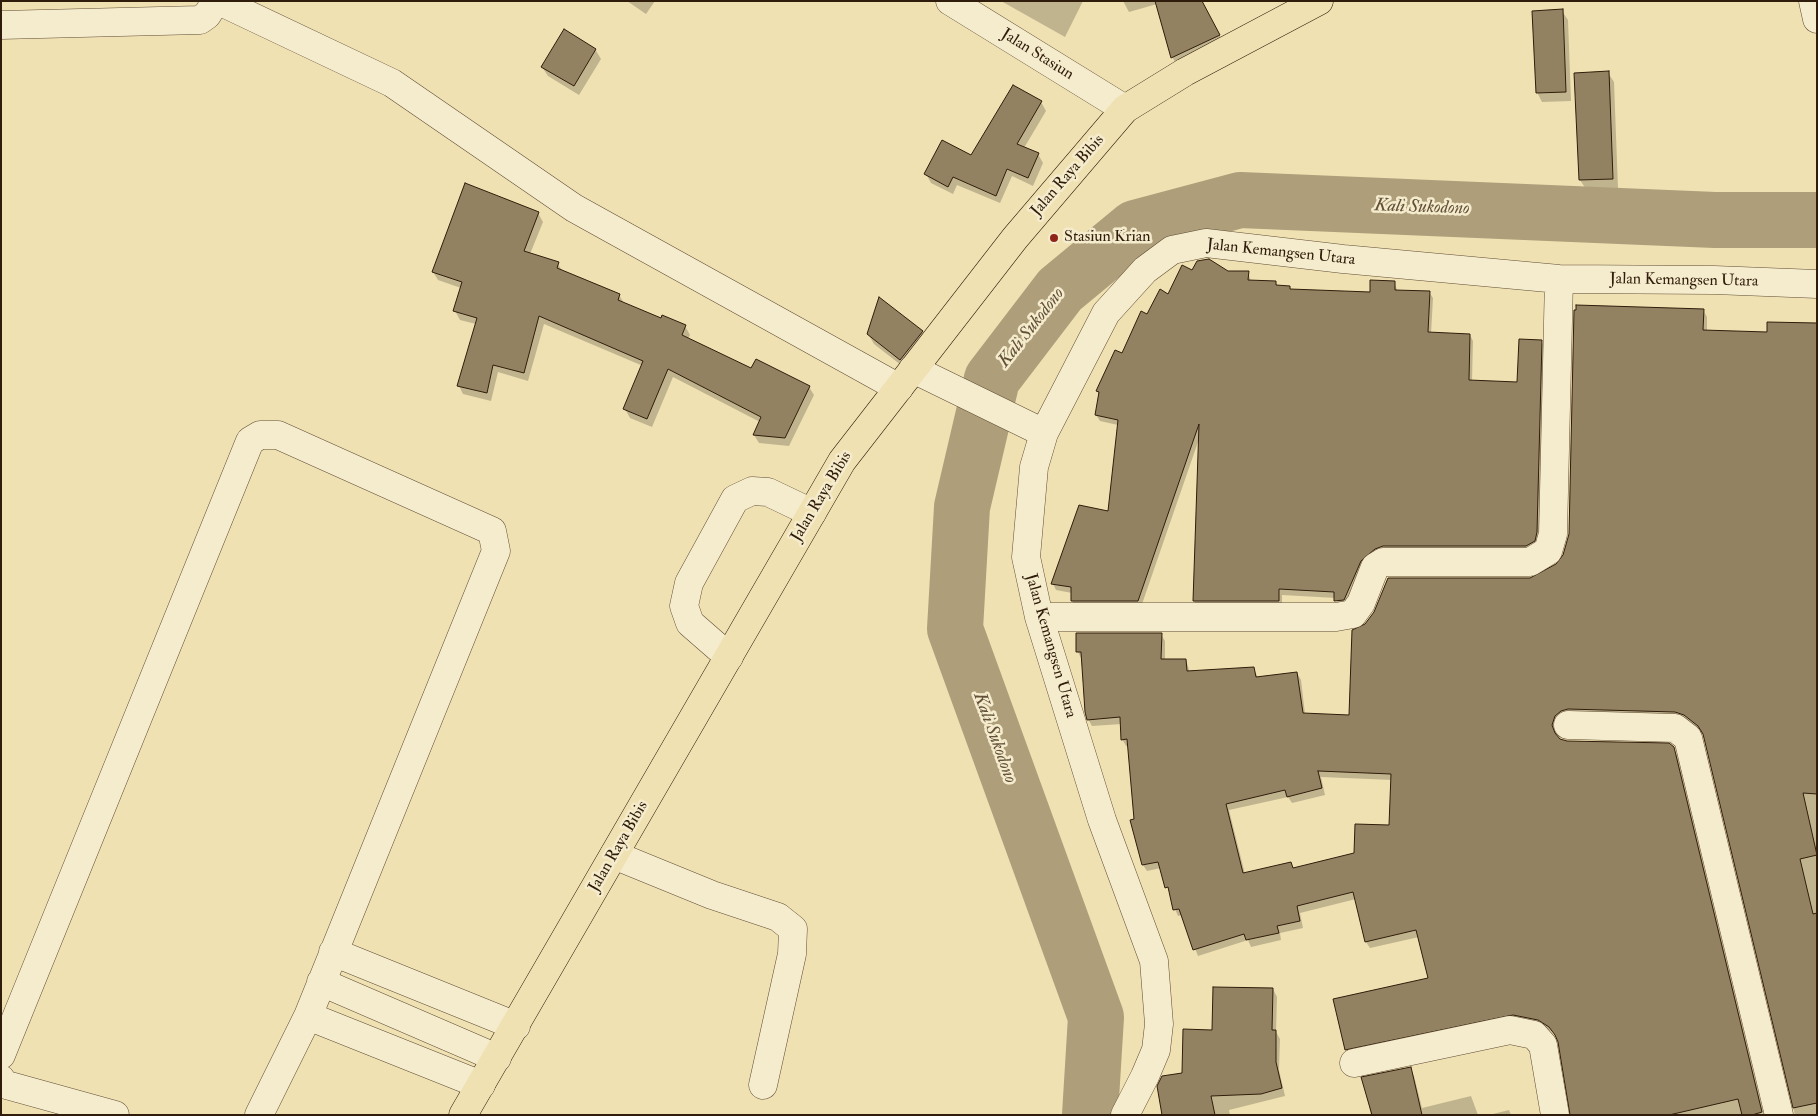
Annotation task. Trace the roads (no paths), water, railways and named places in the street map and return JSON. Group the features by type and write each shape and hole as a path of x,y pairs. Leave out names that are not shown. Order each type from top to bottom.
{"main road":[{"name":"Jalan Raya Bibis","path":"462,1115 516,1026 842,461 1015,238 1125,109 1185,72 1319,1"}],"street":[{"path":"1,26 99,13 200,20 207,15 218,1 392,83 574,208 906,378 964,396 1037,430"},
{"name":"Jalan Stasiun","path":"950,1 1125,109"},
{"path":"1813,1 1817,20"},
{"name":"Jalan Kemangsen Utara","path":"1125,1115 1156,1050 1158,1024 1154,962 1102,820 1039,617 1026,557 1037,430 1106,313 1145,270 1172,250 1206,243 1343,259 1558,279 1714,280 1817,284"},
{"path":"1039,617 1336,617 1353,614 1361,602 1375,567 1383,562 1530,562 1548,551 1553,534 1558,279"},
{"path":"1,1055 250,442 260,435 278,435 492,531 496,551 308,1016 259,1115"},
{"path":"729,657 690,623 684,606 688,583 735,499 752,491 768,492 812,513"},
{"path":"1568,725 1675,728 1688,738 1779,1115"},
{"path":"614,855 712,895 778,917 793,929 792,954 763,1085"},
{"path":"333,952 516,1026"},
{"path":"321,982 497,1058"},
{"path":"308,1016 481,1085"},
{"path":"1354,1062 1510,1030 1534,1035 1543,1045 1555,1115"},
{"path":"1,1079 3,1084 115,1115"}],"waterway":[{"name":"Kali Sukodono","path":"1090,1115 1096,1017 955,629 962,507 992,379 1060,290 1135,228 1240,200 1715,220 1817,220"}],"place":[{"name":"Stasiun Krian","path":"1054,238"}]}
